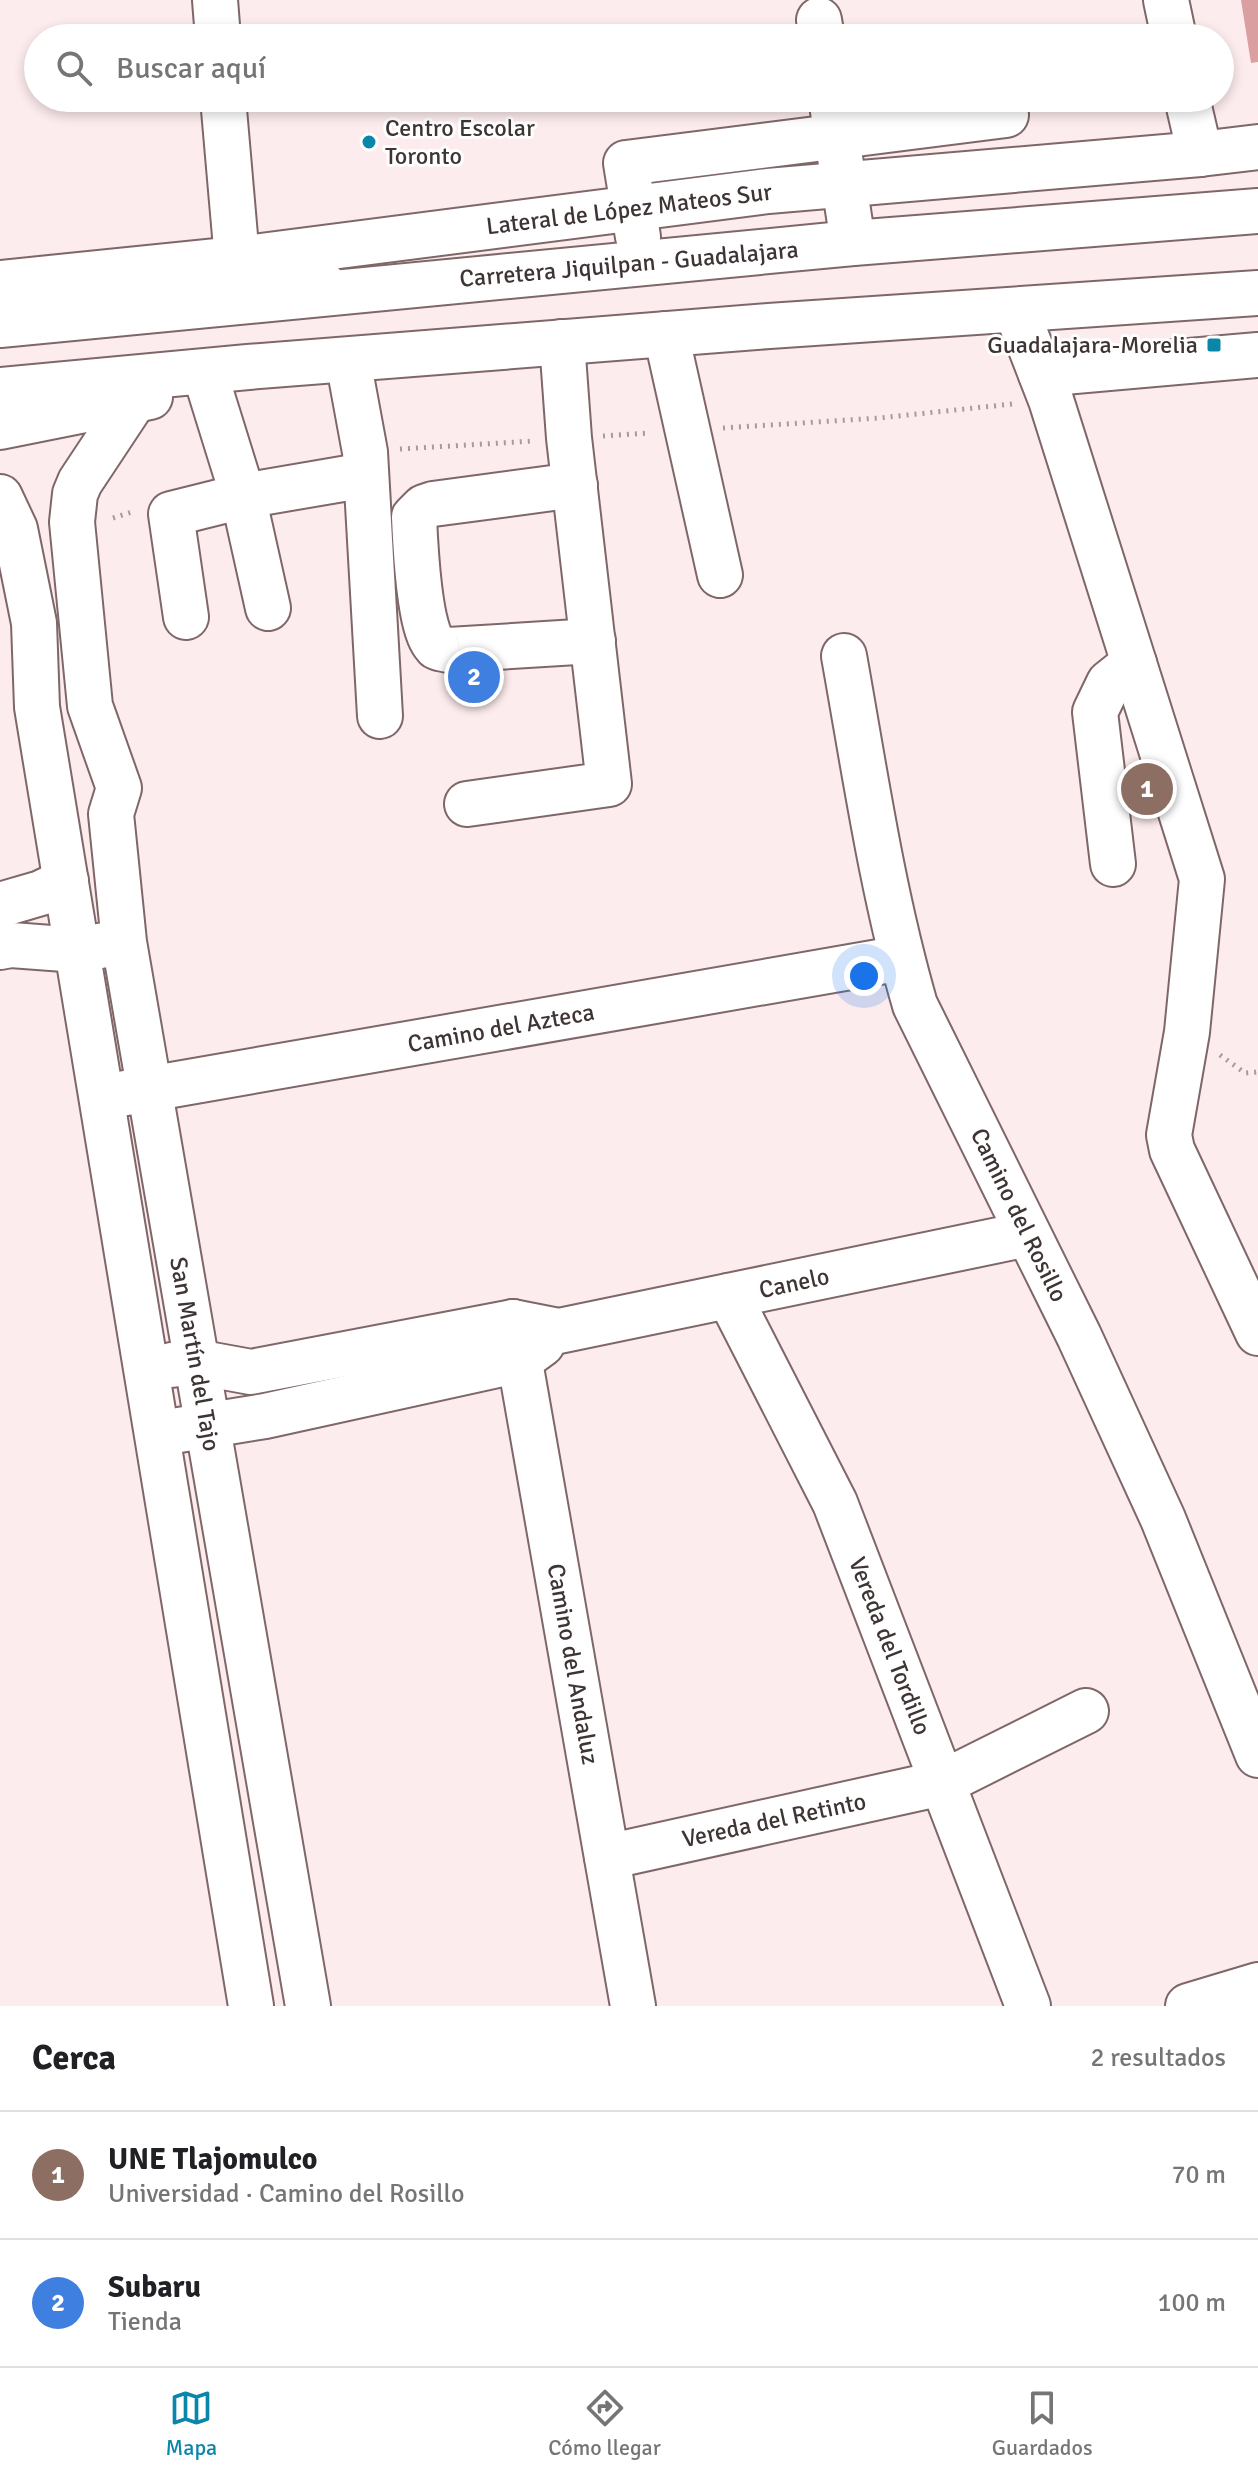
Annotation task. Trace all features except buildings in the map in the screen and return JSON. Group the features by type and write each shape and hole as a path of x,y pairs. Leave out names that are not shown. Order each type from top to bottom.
{"main road":[{"path":"215,0 217,24"},
{"path":"1166,0 1171,24"},
{"path":"224,112 237,259 341,291"},
{"path":"1190,112 1200,154"},
{"path":"834,117 853,243"},
{"path":"641,263 626,163 762,146 834,117 987,118 972,173"},
{"path":"762,146 772,251"},
{"name":"Lateral de López Mateos Sur","path":"0,283 237,259 768,191 1258,147"},
{"name":"Carretera Jiquilpan - Guadalajara","path":"0,325 853,243 1258,211"},
{"path":"0,390 562,342 1258,293"},
{"path":"1016,310 1041,374 1202,879 1187,1032 1169,1135 1172,1150 1258,1333"},
{"path":"666,334 720,575"},
{"path":"467,804 609,784 562,342"},
{"path":"1041,374 1258,355"},
{"path":"348,360 365,452 380,716"},
{"path":"0,427 133,402 248,367"},
{"path":"207,380 243,496 268,608"},
{"name":"San Martín del Tajo","path":"133,402 75,494 72,522 90,706 119,788 111,814 124,942 308,2006"},
{"path":"186,617 171,514 243,496 366,475"},
{"path":"575,485 424,507 414,517 417,572 428,636 437,648 449,650 593,641"},
{"name":"San Martín del Tajo","path":"0,497 15,529 34,623 37,707 251,2006"},
{"name":"Camino del Rosillo","path":"844,656 872,811 902,958 915,1005 1079,1336 1163,1519 1258,1755"},
{"path":"1113,864 1095,712 1109,683 1134,663"},
{"path":"37,707 56,713 73,712 90,706"},
{"path":"0,905 41,893 66,881"},
{"path":"0,947 11,945 78,950 124,942"},
{"name":"Camino del Azteca","path":"101,1097 902,958"},
{"name":"Canelo","path":"157,1433 265,1416 559,1331 1028,1234"},
{"name":"Vereda del Tordillo","path":"729,1296 835,1503 1028,2006"},
{"name":"Canelo","path":"146,1368 196,1362 251,1372 516,1341"},
{"name":"Camino del Andaluz","path":"516,1341 633,2006"},
{"name":"Vereda del Retinto","path":"607,1857 942,1783 1086,1711"},
{"path":"1188,2006 1258,1985"}],"place":[{"name":"Centro Escolar Toronto","path":"369,142"},
{"name":"Guadalajara-Morelia","path":"1214,345"},
{"name":"Subaru","path":"474,677"},
{"name":"UNE Tlajomulco","path":"1147,789"}]}
